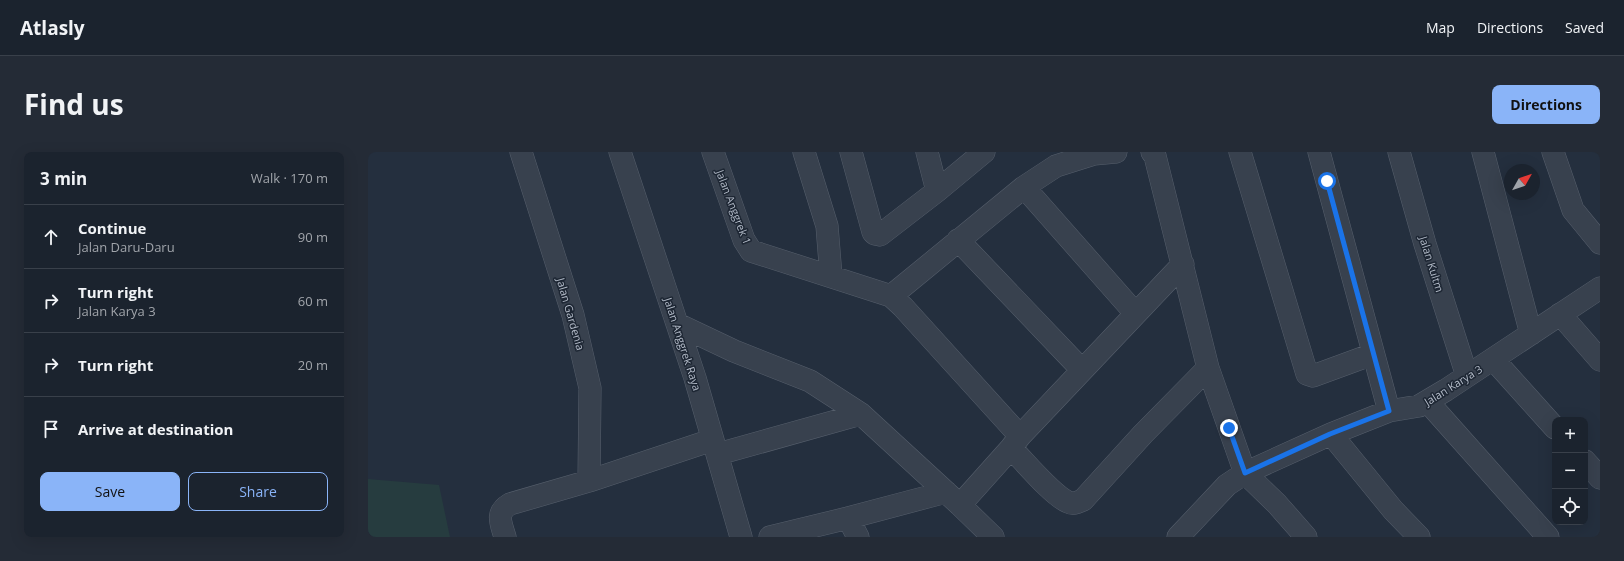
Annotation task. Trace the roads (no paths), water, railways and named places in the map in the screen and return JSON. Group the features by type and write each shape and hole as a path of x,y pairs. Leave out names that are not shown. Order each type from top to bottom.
{"street":[{"name":"Jalan Gardenia","path":"521,152 573,315 590,388 589,481"},
{"name":"Jalan Anggrek Raya","path":"620,152 695,378 741,537"},
{"name":"Jalan Anggrek 1","path":"713,152 747,247 751,251 831,276"},
{"path":"804,152 827,226 831,276 891,296 908,313 1016,442 1054,492 1069,503 1083,500 1143,434 1208,368"},
{"path":"851,152 875,234 880,235 984,152"},
{"path":"927,152 937,191"},
{"path":"891,296 1024,187 1056,166 1094,154 1116,152"},
{"path":"1152,152 1155,156 1208,368 1245,473 1277,504 1306,537"},
{"path":"1240,152 1307,374 1313,376 1373,354"},
{"path":"1319,152 1389,411"},
{"name":"Jalan Kultm","path":"1399,152 1425,244 1467,376"},
{"path":"1483,152 1531,334"},
{"path":"1553,152 1573,210 1600,243"},
{"path":"1024,187 1135,313"},
{"path":"958,240 1082,370"},
{"path":"770,537 848,518 953,498 1016,442 1135,313 1183,264"},
{"name":"Jalan Karya 3","path":"1178,537 1226,485 1245,473 1330,434 1389,411 1400,408 1410,409 1419,406 1600,288"},
{"path":"1560,314 1600,360"},
{"path":"677,324 734,351 810,381 862,414 993,537"},
{"path":"1493,359 1552,425"},
{"path":"1427,401 1548,537"},
{"path":"505,537 500,517 503,508 510,504 715,447 862,414"},
{"path":"1330,434 1394,510 1419,537"},
{"path":"1588,464 1600,478"},
{"path":"848,518 858,537"}]}
